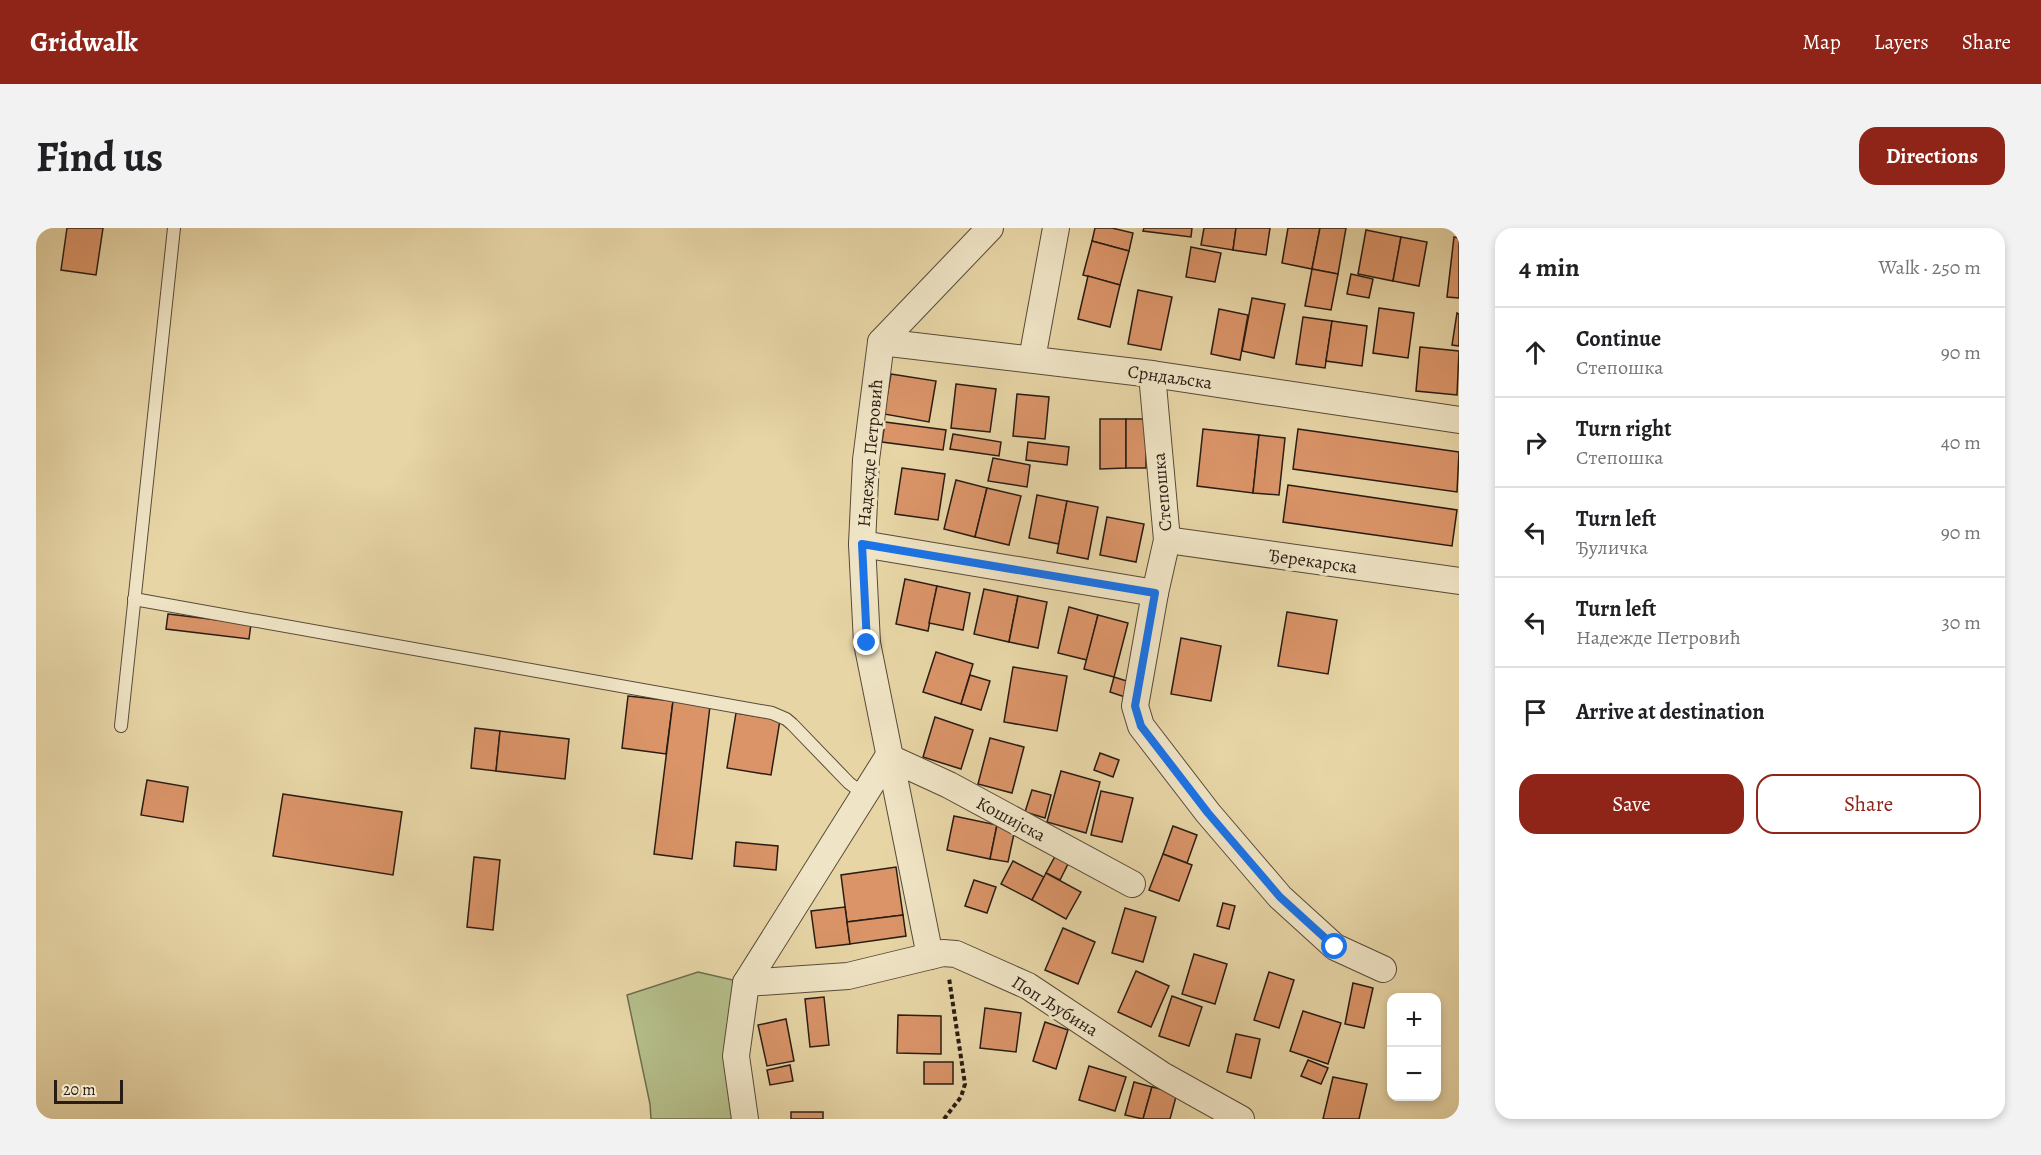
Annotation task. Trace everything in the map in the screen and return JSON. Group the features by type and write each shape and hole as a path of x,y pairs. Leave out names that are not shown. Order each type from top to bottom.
{"street":[{"path":"880,342 990,228"},
{"path":"1032,359 1056,228"},
{"name":"Срндаљска","path":"880,342 1152,374 1459,420"},
{"name":"Надежде Петровић","path":"880,342 866,460 862,544 867,643 888,757 936,955"},
{"name":"Степошка","path":"1152,374 1167,540 1135,706 1141,726 1208,813 1280,897 1335,947 1383,969"},
{"name":"Ђерекарска","path":"1167,540 1459,581"},
{"path":"862,544 1155,593"},
{"path":"745,1119 736,1056 746,983 888,757"},
{"name":"Кошијска","path":"888,757 949,785 1132,884"},
{"name":"Поп Љубина","path":"746,983 848,976 936,955 956,954 1028,986 1162,1075 1241,1119"}],"lane":[{"path":"121,726 174,228"},
{"path":"134,599 772,712 792,724 849,783 864,795"}],"path":[{"path":"936,955 950,981 965,1084 961,1097 944,1119"}],"green space":[{"path":"698,972 746,983 745,1119 651,1119 650,1104 627,995"}],"building":[{"path":"67,228 103,228 96,275 61,270"},
{"path":"1095,228 1112,228 1133,233 1129,251 1092,241"},
{"path":"1144,228 1192,228 1191,237 1143,231"},
{"path":"1204,228 1236,228 1233,250 1201,245"},
{"path":"1236,228 1270,228 1266,255 1233,250"},
{"path":"1288,228 1320,228 1312,269 1282,263"},
{"path":"1320,228 1346,228 1338,274 1312,269"},
{"path":"1366,230 1401,237 1393,281 1358,274"},
{"path":"1401,237 1427,242 1419,286 1393,281"},
{"path":"1454,237 1459,238 1459,298 1447,297"},
{"path":"1092,241 1129,251 1120,285 1083,275"},
{"path":"1191,247 1221,253 1215,282 1186,277"},
{"path":"1312,269 1338,274 1331,310 1305,306"},
{"path":"1351,274 1373,279 1369,298 1347,294"},
{"path":"1088,276 1120,285 1110,327 1078,319"},
{"path":"1138,290 1172,297 1161,350 1128,344"},
{"path":"1252,298 1285,304 1274,358 1242,351"},
{"path":"1379,308 1414,313 1408,358 1373,353"},
{"path":"1219,309 1248,315 1240,360 1211,354"},
{"path":"1457,313 1459,314 1459,346 1452,345"},
{"path":"1303,317 1332,321 1325,368 1296,364"},
{"path":"1332,321 1367,326 1362,366 1326,361"},
{"path":"1420,347 1459,351 1457,395 1416,391"},
{"path":"891,374 936,381 929,422 884,414"},
{"path":"956,384 996,389 990,432 951,428"},
{"path":"1017,394 1049,397 1045,439 1013,436"},
{"path":"1100,419 1126,419 1126,468 1100,469"},
{"path":"1126,419 1146,419 1146,468 1126,468"},
{"path":"885,422 946,430 943,450 882,442"},
{"path":"1203,429 1259,435 1253,493 1197,486"},
{"path":"1298,429 1459,452 1457,492 1293,469"},
{"path":"953,434 1001,442 999,456 950,449"},
{"path":"1259,435 1285,438 1279,495 1253,493"},
{"path":"1028,442 1069,447 1067,465 1026,460"},
{"path":"993,458 1030,465 1027,487 988,481"},
{"path":"902,468 945,474 938,520 895,514"},
{"path":"956,480 987,488 975,537 944,529"},
{"path":"1288,485 1457,510 1452,546 1283,522"},
{"path":"987,488 1021,496 1009,545 975,537"},
{"path":"1037,495 1067,501 1059,544 1029,538"},
{"path":"1067,501 1098,507 1088,559 1057,553"},
{"path":"1107,517 1144,524 1136,562 1100,555"},
{"path":"905,579 937,586 928,631 896,624"},
{"path":"937,586 970,593 963,630 929,623"},
{"path":"984,589 1018,596 1009,642 974,634"},
{"path":"1018,596 1047,602 1038,648 1009,642"},
{"path":"1069,607 1098,615 1087,660 1058,653"},
{"path":"1287,612 1337,620 1328,674 1278,666"},
{"path":"168,614 251,624 249,639 166,629"},
{"path":"1098,615 1128,623 1114,677 1084,669"},
{"path":"1181,638 1221,646 1211,701 1171,694"},
{"path":"936,652 973,664 961,704 923,692"},
{"path":"1013,667 1067,676 1057,731 1004,722"},
{"path":"970,675 990,681 981,710 961,704"},
{"path":"1114,677 1133,683 1128,698 1110,692"},
{"path":"628,696 673,701 666,754 622,748"},
{"path":"673,701 710,706 692,859 654,854"},
{"path":"736,713 780,720 771,775 727,768"},
{"path":"935,717 973,730 961,769 923,757"},
{"path":"475,728 500,731 496,771 471,768"},
{"path":"500,731 569,739 565,779 496,771"},
{"path":"990,738 1024,747 1012,793 978,784"},
{"path":"1100,753 1119,760 1113,777 1094,770"},
{"path":"1061,771 1100,782 1086,833 1047,822"},
{"path":"147,780 188,787 183,822 141,815"},
{"path":"1032,790 1051,795 1045,818 1025,812"},
{"path":"1101,791 1133,798 1122,842 1091,835"},
{"path":"283,794 402,812 393,875 273,856"},
{"path":"954,816 997,825 990,859 947,850"},
{"path":"997,825 1015,829 1008,862 990,859"},
{"path":"1173,826 1197,835 1187,863 1163,854"},
{"path":"736,842 778,846 776,870 734,866"},
{"path":"1058,851 1071,858 1060,880 1046,873"},
{"path":"1163,854 1192,865 1179,901 1149,890"},
{"path":"474,857 500,860 493,930 467,927"},
{"path":"1013,861 1044,877 1032,900 1001,884"},
{"path":"896,867 903,915 847,922 841,875"},
{"path":"1046,873 1081,892 1066,919 1032,900"},
{"path":"974,880 996,887 987,913 965,906"},
{"path":"1223,903 1235,906 1229,929 1217,926"},
{"path":"845,907 850,944 816,948 811,911"},
{"path":"1125,908 1156,917 1143,962 1112,953"},
{"path":"903,915 906,936 850,944 847,922"},
{"path":"1063,928 1095,942 1078,984 1045,970"},
{"path":"1194,954 1227,964 1215,1004 1182,994"},
{"path":"1136,971 1169,986 1151,1027 1118,1012"},
{"path":"1269,972 1294,980 1279,1028 1254,1020"},
{"path":"1353,983 1373,988 1364,1028 1345,1024"},
{"path":"1172,996 1202,1007 1189,1046 1159,1036"},
{"path":"824,997 829,1045 810,1047 805,999"},
{"path":"985,1008 1021,1013 1016,1052 980,1048"},
{"path":"1303,1011 1341,1023 1328,1064 1290,1051"},
{"path":"898,1015 941,1016 941,1054 897,1053"},
{"path":"786,1019 794,1061 767,1066 758,1025"},
{"path":"1045,1022 1068,1030 1056,1069 1033,1061"},
{"path":"1236,1034 1260,1039 1251,1078 1227,1072"},
{"path":"1308,1060 1328,1068 1321,1084 1301,1076"},
{"path":"924,1062 953,1062 953,1084 924,1084"},
{"path":"790,1065 793,1081 770,1085 767,1070"},
{"path":"1089,1066 1126,1077 1115,1111 1079,1100"},
{"path":"1333,1077 1367,1084 1359,1119 1323,1119"},
{"path":"1134,1082 1152,1087 1143,1119 1125,1115"},
{"path":"1152,1087 1177,1093 1170,1119 1143,1119"},
{"path":"791,1112 823,1112 823,1119 791,1119"}],"route":[{"path":"867,643 862,544 1155,593 1135,706 1141,726 1208,813 1280,897 1335,947"}]}
